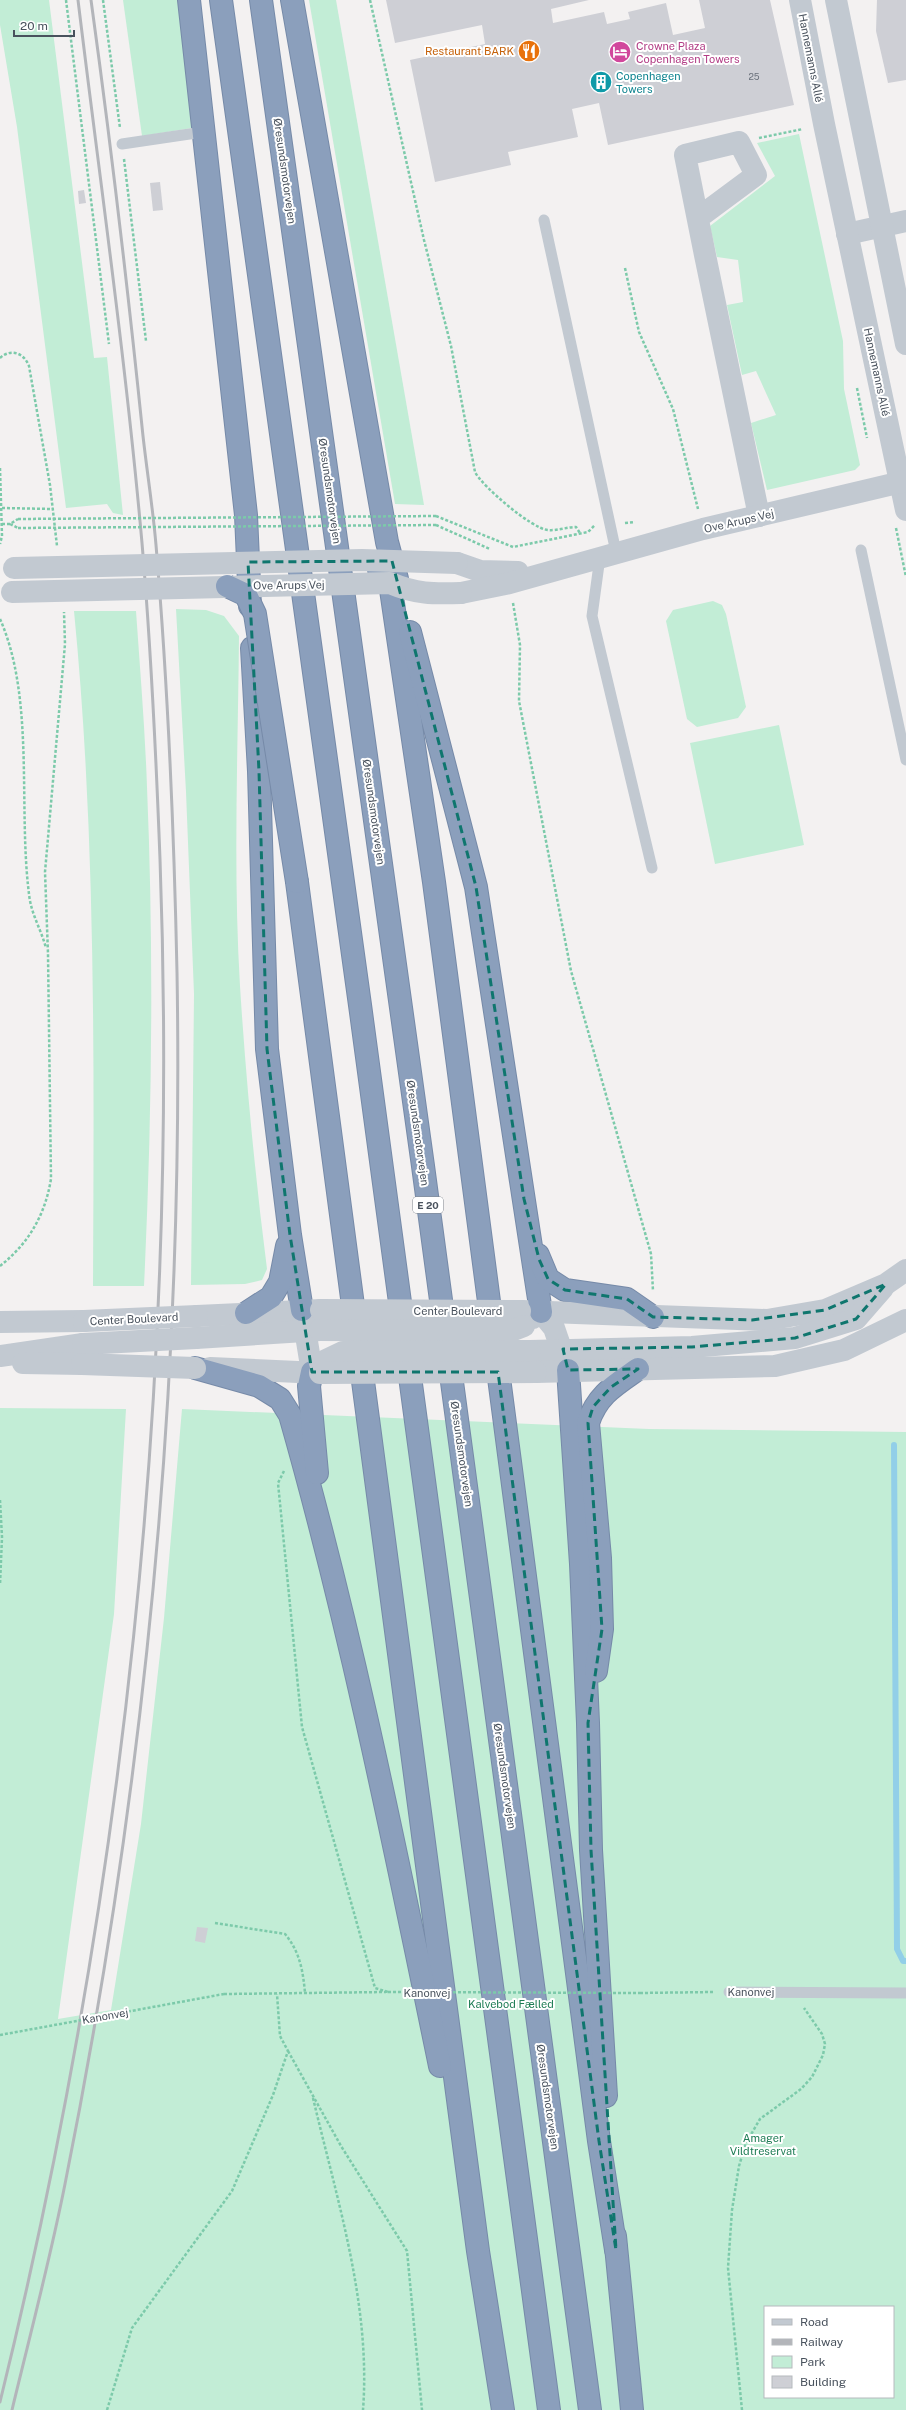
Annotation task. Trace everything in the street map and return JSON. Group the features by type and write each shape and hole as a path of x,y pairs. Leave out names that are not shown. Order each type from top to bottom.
{"highway":[{"path":"189,0 246,515 258,763 267,1049 290,1235 312,1320"},
{"path":"221,0 360,1005 549,2410"},
{"name":"Øresundsmotorvejen","path":"262,0 424,1174 590,2410"},
{"path":"292,0 387,542 476,887 524,1199 539,1259 548,1279 565,1290 627,1299 653,1317"},
{"path":"362,560 378,570 390,583 434,882 598,2133 616,2250"},
{"path":"227,586 246,595 255,614 297,882 478,2251 503,2410"},
{"path":"524,1199 528,1316"},
{"path":"246,1313 271,1297 280,1282 290,1235"},
{"path":"195,1368 259,1386 280,1399 290,1415 322,1526 399,1865 478,2251"},
{"path":"588,1723 602,1628 600,1558 588,1423 593,1407 612,1387 638,1369"},
{"path":"317,1370 309,1386 322,1526"},
{"path":"568,1370 581,1564 588,1723 591,1858 616,2250 632,2410"}],"street":[{"name":"Hannemanns Allé","path":"800,0 847,234 903,482 906,510"},
{"path":"836,0 906,344"},
{"path":"698,218 756,175 739,142 685,155 759,516"},
{"path":"847,234 906,221"},
{"name":"Ove Arups Vej","path":"6,592 390,583 409,591 427,594 461,593 510,583 608,554 703,529 903,482"},
{"name":"Ove Arups Vej","path":"7,568 362,560 457,563 480,571 500,573 572,565"},
{"name":"Center Boulevard","path":"0,1322 84,1321 246,1313 312,1320 528,1316 767,1320 825,1310 886,1284 906,1270"},
{"path":"533,1362 563,1349 692,1347 795,1338 856,1319 886,1284"},
{"path":"528,1316 554,1328 563,1349 568,1370"},
{"path":"0,1363 83,1354 312,1320 317,1370"},
{"path":"0,1356 83,1354 195,1368 317,1370 533,1362 568,1370 775,1366 844,1350 906,1320"}],"lane":[{"path":"122,144 203,132"},
{"path":"544,220 610,521 608,554 592,616 652,868"},
{"path":"861,550 906,760"},
{"name":"Kanonvej","path":"729,1992 906,1993"}],"path":[{"path":"66,0 109,344"},
{"path":"103,0 146,341"},
{"path":"370,0 420,225 451,346 475,472 487,488 537,526 547,530 576,527 580,533"},
{"path":"739,142 824,124"},
{"path":"625,268 639,332 673,409 703,529"},
{"path":"0,358 10,353 17,353 27,360 29,366 53,509 57,549"},
{"path":"0,468 2,508 0,544"},
{"path":"2,508 53,509"},
{"path":"10,524 18,519 436,516 513,547 580,533 590,530 598,523 622,518 624,523 635,522"},
{"path":"2,524 10,524 18,528 436,525 493,551"},
{"path":"510,583 520,645 519,701 571,971 651,1254 653,1317"},
{"path":"0,1266 13,1255 34,1228 48,1200 51,1179 48,954 45,872 65,644 63,604"},
{"path":"0,619 11,656 21,724 23,820 28,894 32,912 48,954"},
{"path":"288,1464 278,1483 302,1727 375,1988 388,1992"},
{"path":"0,1500 2,1537 0,1585"},
{"path":"215,1923 285,1934 292,1943 302,1966 304,1994"},
{"name":"Kanonvej","path":"0,2035 224,1994 388,1992 640,1994 729,1992"},
{"path":"277,1994 280,2036 341,2146 407,2251 422,2410"},
{"path":"742,2410 728,2268 734,2195 739,2166 753,2128 760,2119 801,2089 812,2077 823,2055 825,2044 822,2034 803,2006"},
{"path":"107,2410 132,2328 232,2191 273,2095 288,2051"},
{"path":"312,2094 360,2312 366,2371 363,2410"}],"highlighted area":[{"path":"392,561 476,887 524,1199 539,1259 548,1279 565,1290 627,1299 653,1317 752,1320 825,1310 886,1284 856,1319 795,1338 692,1347 563,1349 568,1370 638,1369 611,1387 593,1407 588,1423 602,1629 588,1723 591,1850 616,2250 599,2141 498,1372 312,1372 290,1235 267,1049 259,771 248,562"}],"green space":[{"path":"0,0 49,0 94,358 107,357 123,515 113,513 107,504 66,508 17,127 0,25"},
{"path":"123,0 178,0 192,128 142,136"},
{"path":"309,0 336,0 424,505 395,504"},
{"path":"799,134 843,341 844,389 860,465 855,470 767,490 751,423 776,415 756,371 742,375 727,305 743,302 738,260 717,257 710,226 775,176 757,143"},
{"path":"713,601 722,605 726,614 746,707 738,718 697,727 687,719 666,621 673,610"},
{"path":"176,609 206,610 224,616 239,636 236,811 238,942 242,1022 248,1093 267,1269 262,1280 245,1284 191,1285 194,994 186,792"},
{"path":"74,611 136,611 146,765 151,912 149,1161 144,1286 93,1286 94,1117 90,864 81,695"},
{"path":"779,725 804,845 715,864 690,743"},
{"name":"Kalvebod Fælled","path":"0,1408 126,1409 114,1614 58,2019 111,2010 141,1824 164,1618 182,1409 649,1429 906,1432 906,2410 0,2410"}],"building":[{"name":"Copenhagen Towers","path":"386,0 589,0 551,9 553,23 604,12 607,24 630,19 628,12 666,3 673,35 705,28 699,0 770,0 794,105 608,145 599,103 572,109 578,137 508,152 511,165 435,182 410,60 485,44 482,25 395,43"},
{"path":"877,0 906,0 906,80 888,83 876,31"},
{"path":"160,182 163,210 153,211 150,183"},
{"path":"84,190 86,203 79,204 78,191"},
{"path":"197,1927 208,1928 205,1943 195,1941"}],"waterway":[{"path":"894,1445 897,1949 903,1961 906,1961"}],"railway":[{"path":"0,2402 43,2212 80,2021 110,1829 134,1636 150,1442 160,1248 164,1054 160,859 148,622 136,475 78,0"},
{"path":"12,2410 65,2184 93,2034 117,1884 137,1733 154,1581 166,1429 174,1277 177,1124 177,972 172,812 164,652 153,518 119,218 91,0"}],"place":[{"name":"Restaurant BARK","path":"529,51"},
{"name":"Crowne Plaza Copenhagen Towers","path":"620,52"},
{"name":"Copenhagen Towers","path":"601,82"}],"park label":[{"name":"Amager Vildtreservat","path":"763,2144"}]}
